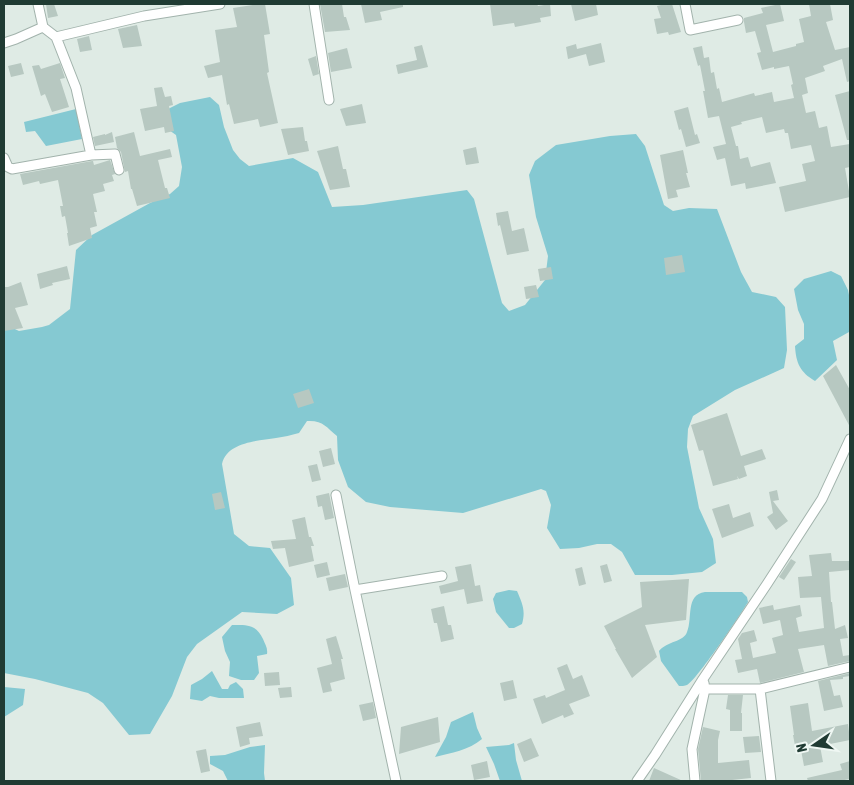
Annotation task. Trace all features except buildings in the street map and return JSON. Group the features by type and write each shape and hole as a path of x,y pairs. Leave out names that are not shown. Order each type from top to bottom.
{"street":[{"path":"38,4 43,27 56,37 76,88 91,155"},
{"path":"56,37 144,16 220,4"},
{"path":"314,4 329,100"},
{"path":"686,4 690,30 738,20"},
{"path":"4,43 16,40 43,27"},
{"path":"4,158 12,169 91,155 115,154 119,170"},
{"path":"637,781 822,499 850,439"},
{"path":"336,495 396,781"},
{"path":"355,590 442,576"},
{"path":"705,689 760,689 850,667"},
{"path":"695,781 692,749 705,689 703,679"},
{"path":"760,689 771,781"}],"water":[{"path":"210,97 219,105 224,127 233,150 240,159 249,166 293,158 318,172 332,207 363,205 467,190 474,199 502,303 509,311 525,305 545,280 548,256 536,217 529,175 535,161 556,145 610,136 636,134 645,146 664,205 673,211 689,208 717,209 741,272 752,292 776,297 785,307 787,350 784,368 735,390 693,416 688,429 687,447 699,508 713,539 716,563 702,572 672,575 635,575 622,552 611,544 560,549 547,528 551,505 546,491 541,489 463,513 390,507 366,502 348,487 338,460 337,436 321,423 307,421 299,433 236,447 225,457 222,464 234,534 249,546 270,548 291,578 294,605 277,614 242,612 197,644 187,657 172,696 150,734 129,735 103,703 88,693 4,673 4,324 19,331 42,327 49,325 70,309 76,250 92,235 170,194 179,186 182,167 176,135 159,123 164,111 180,103"},
{"path":"76,109 82,139 46,146 35,131 26,132 24,122"},
{"path":"831,271 841,276 848,290 850,328 849,332 833,341 837,360 815,381 802,370 796,357 795,346 804,339 804,324 798,310 794,289 804,279"},
{"path":"509,590 517,591 522,603 522,624 514,628 509,628 496,612 493,599 496,593"},
{"path":"705,592 742,592 747,597 748,602 692,681 687,685 679,686 661,661 659,651 685,635 689,626 692,602 699,594"},
{"path":"232,625 251,626 260,634 266,646 267,654 257,656 259,673 254,680 241,680 229,676 230,662 222,637"},
{"path":"212,671 222,689 228,689 230,685 236,682 243,689 244,698 210,696 202,701 190,699 191,685"},
{"path":"4,687 25,689 23,705 4,717"},
{"path":"473,712 482,739 466,748 435,757 446,737 451,722"},
{"path":"514,743 516,760 522,781 500,781 486,747"},
{"path":"265,745 265,781 228,781 223,771 210,764 210,756 225,755 250,747"}]}
